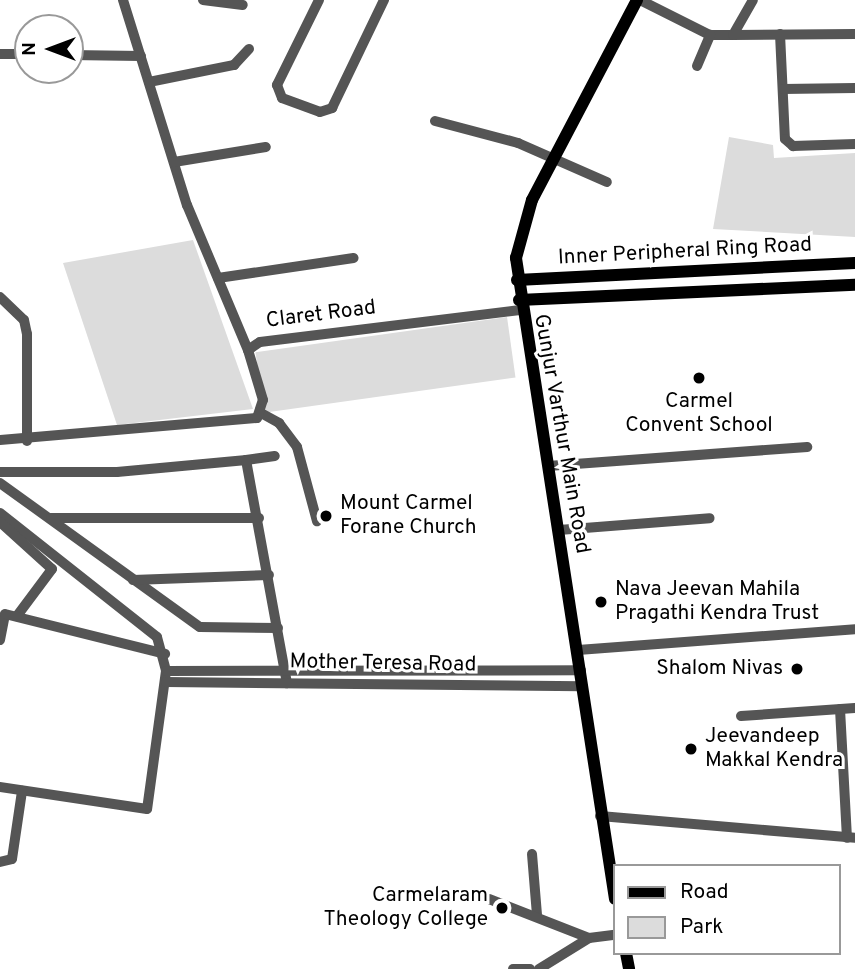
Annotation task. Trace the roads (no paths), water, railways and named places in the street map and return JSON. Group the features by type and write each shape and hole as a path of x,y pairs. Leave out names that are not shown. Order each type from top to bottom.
{"main road":[{"name":"Gunjur Varthur Main Road","path":"614,893 600,816 578,650 517,280 523,220 638,0"},
{"name":"Inner Peripheral Ring Road","path":"517,280 855,263"},
{"name":"Inner Peripheral Ring Road","path":"519,305 855,285"}],"street":[{"path":"123,0 174,162 248,350"},
{"path":"203,0 243,5"},
{"path":"319,0 277,85 282,98 320,112 332,108 384,0"},
{"path":"638,0 710,35 855,34"},
{"path":"733,35 753,0"},
{"path":"780,34 789,143 855,144"},
{"path":"697,66 710,35"},
{"path":"149,82 234,65 249,49"},
{"path":"84,55 141,56"},
{"path":"783,89 855,88"},
{"path":"435,121 555,159 607,182"},
{"path":"174,162 266,147"},
{"path":"218,278 354,258"},
{"path":"0,297 24,320 27,334 27,441"},
{"name":"Claret Road","path":"261,413 248,350 260,342 519,305"},
{"path":"0,440 27,441 261,413 279,423 297,447 317,522"},
{"path":"548,466 807,447"},
{"path":"0,472 117,472 275,456"},
{"path":"246,460 259,518 287,682"},
{"path":"0,483 200,627 278,628"},
{"path":"0,513 157,637 165,654 166,676 148,808 0,787"},
{"path":"51,518 259,518"},
{"path":"559,530 710,518"},
{"path":"0,522 52,569 17,616"},
{"path":"133,580 269,575"},
{"path":"0,640 2,611 165,654"},
{"path":"578,650 855,629"},
{"name":"Mother Teresa Road","path":"184,677 285,669 581,670"},
{"path":"166,676 184,677"},
{"name":"Mother Teresa Road","path":"184,677 287,682 582,686"},
{"path":"741,716 855,708"},
{"path":"600,816 851,838 841,709"},
{"path":"0,862 12,859 22,791"},
{"path":"533,854 537,915"},
{"path":"489,899 537,915 589,938"},
{"path":"539,969 589,938 614,935"},
{"path":"513,969 530,969"}],"place":[{"name":"Carmel Convent School","path":"699,378"},
{"name":"Mount Carmel Forane Church","path":"326,516"},
{"name":"Nava Jeevan Mahila Pragathi Kendra Trust","path":"601,602"},
{"name":"Shalom Nivas","path":"797,669"},
{"name":"Jeevandeep Makkal Kendra","path":"691,749"},
{"name":"Carmelaram Theology College","path":"502,908"}]}
